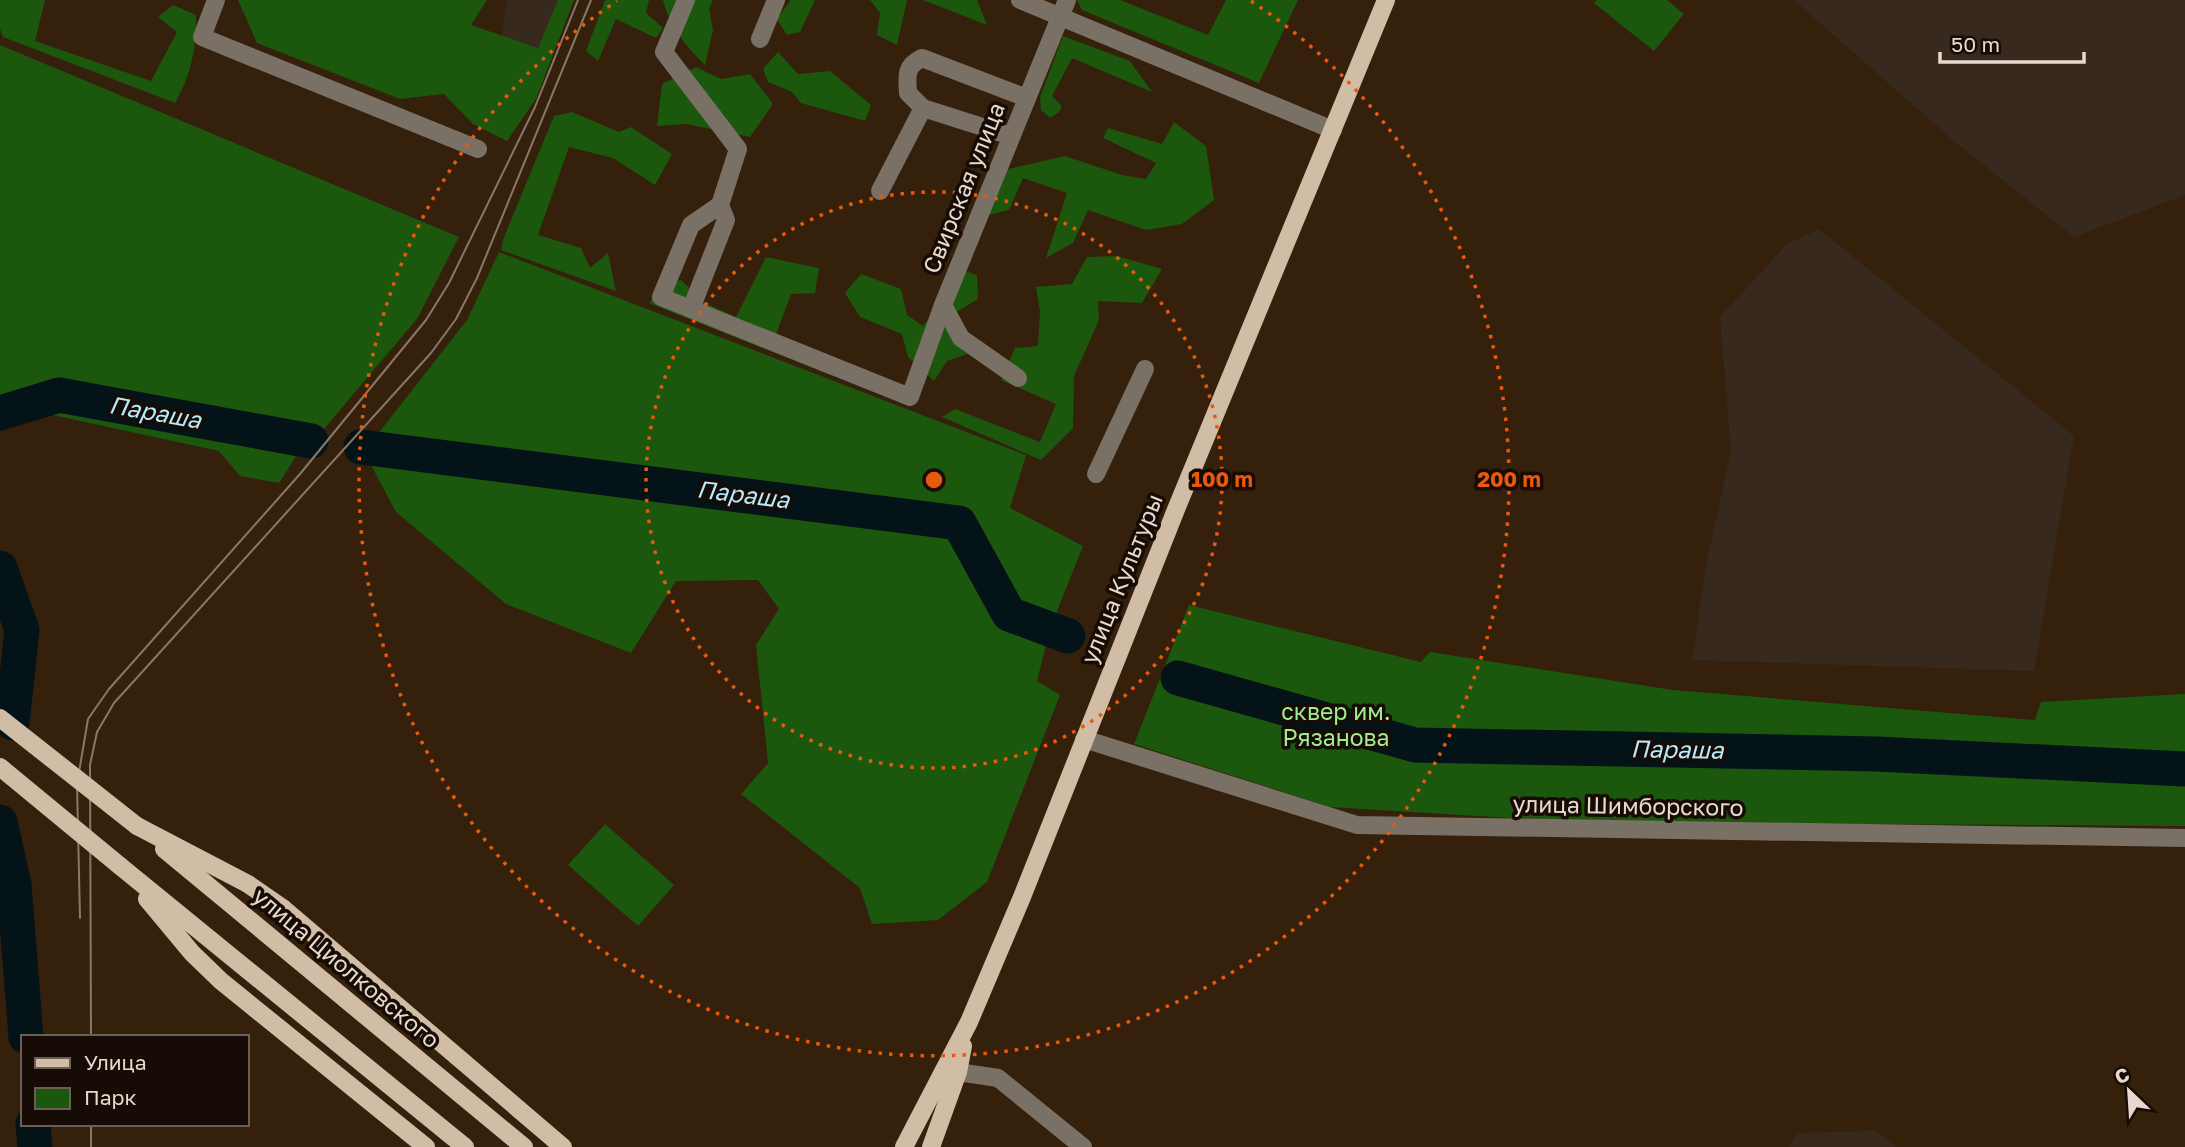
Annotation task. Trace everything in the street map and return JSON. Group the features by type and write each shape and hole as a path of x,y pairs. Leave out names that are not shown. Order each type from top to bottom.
{"main road":[{"name":"улица Культуры","path":"904,1147 969,1022 1022,897 1386,0"},
{"path":"0,718 137,827 248,884 284,909 563,1147"},
{"path":"0,766 465,1147"},
{"name":"улица Циолковского","path":"137,827 524,1147"},
{"path":"120,866 192,953 221,981 426,1147"},
{"name":"улица Культуры","path":"931,1147 958,1072 969,1022"}],"street":[{"path":"685,0 664,52 738,149 720,205 691,225 661,297 691,309 726,220 720,205"},
{"path":"760,39 776,0"},
{"path":"1020,0 1063,8 1333,130"},
{"path":"212,1 202,37 478,149"},
{"name":"Свирская улица","path":"691,309 910,397 943,304 1063,8"},
{"path":"1011,136 923,108 908,93 906,73 911,63 922,58 1027,98"},
{"path":"880,191 923,108"},
{"path":"943,304 961,338 1018,378"},
{"path":"1096,474 1145,369"},
{"name":"улица Шимборского","path":"1084,740 1357,825 2185,838"},
{"path":"958,1072 998,1078 1083,1147"}],"shaded area":[{"path":"507,0 573,0 540,89 495,73"},
{"path":"1794,0 2185,0 2185,195 2074,237 1954,141"},
{"path":"1819,229 2074,436 2034,671 1692,660 1707,560 1731,452 1720,317 1787,244"},
{"path":"1876,1131 1896,1147 1788,1147 1799,1133"}],"green space":[{"path":"0,0 45,0 35,41 151,81 177,32 158,17 173,5 196,15 192,60 175,103 3,37 0,29"},
{"path":"238,0 487,0 471,25 538,48 558,0 574,0 536,99 507,141 473,124 444,94 400,99 257,43"},
{"path":"605,0 649,0 646,13 663,28 656,38 616,19 598,61 586,51"},
{"path":"663,0 713,0 709,8 713,30 705,65 680,36"},
{"path":"791,0 815,0 800,32 787,35 777,19"},
{"path":"870,0 907,0 897,45 877,35 880,13"},
{"path":"923,0 977,0 987,25"},
{"path":"1077,0 1120,0 1208,35 1226,0 1298,0 1259,83 1082,10"},
{"path":"1597,0 1667,0 1684,14 1654,51 1594,3"},
{"path":"1063,36 1130,61 1152,92 1072,58 1052,96 1062,106 1059,112 1050,118 1041,110 1040,97"},
{"path":"0,45 459,237 417,319 323,430 314,428 279,483 240,476 219,451 48,414 0,422"},
{"path":"778,52 798,74 830,71 871,105 865,121 801,103 792,92 768,82 763,69"},
{"path":"696,67 721,79 750,74 773,104 750,137 686,124 657,126 662,84"},
{"path":"572,112 619,132 631,127 672,154 655,185 613,158 569,147 538,235 581,248 590,268 608,253 616,291 501,250 554,116"},
{"path":"1174,122 1206,146 1214,200 1182,224 1146,230 1088,210 1073,243 1046,258 1067,193 1023,178 1009,210 985,216 1004,170 1065,156 1122,175 1146,179 1156,163 1103,138 1108,128 1162,144"},
{"path":"499,252 1026,455 1010,508 1083,546 1051,626 1010,611 961,520 380,446 377,435 467,320"},
{"path":"1117,256 1162,269 1142,303 1098,301 1099,320 1074,376 1073,428 1041,460 942,417 955,409 1040,442 1056,404 1001,380 1015,348 1038,346 1040,311 1036,287 1072,284 1087,257"},
{"path":"766,257 819,268 815,293 791,294 775,337 829,361 833,376 649,303 660,287 681,280 705,303 736,317"},
{"path":"964,271 977,275 978,299 955,313 970,353 947,361 934,381 908,357 902,334 860,317 845,293 861,274 901,289 907,315 923,326"},
{"path":"363,450 958,525 1007,615 1049,633 1037,681 1060,695 987,882 938,920 872,924 860,888 741,794 768,763 756,645 779,609 758,580 676,581 631,653 506,604 396,512"},
{"name":"сквер им. Рязанова","path":"1189,605 1421,662 1430,652 1673,690 2035,720 2041,702 2185,694 2185,826 1709,823 1510,818 1330,807 1134,744"},
{"path":"605,824 674,885 638,926 568,865"}],"waterway":[{"name":"Параша","path":"0,413 59,395 311,441"},
{"name":"Параша","path":"361,447 959,523 1009,614 1068,636"},
{"name":"Параша","path":"0,568 22,630 12,723"},
{"name":"Параша","path":"1178,678 1415,745 1877,754 2185,769"},
{"name":"Параша","path":"0,822 14,885 26,1035"},
{"name":"Параша","path":"33,1126 35,1147"}],"tram line":[{"path":"80,918 77,784 88,719 109,689 300,474 426,320 449,283 535,107 578,0"},
{"path":"91,1035 90,765 97,732 114,703 431,353 456,319 477,278 591,0"},
{"path":"91,1126 91,1147"}]}
